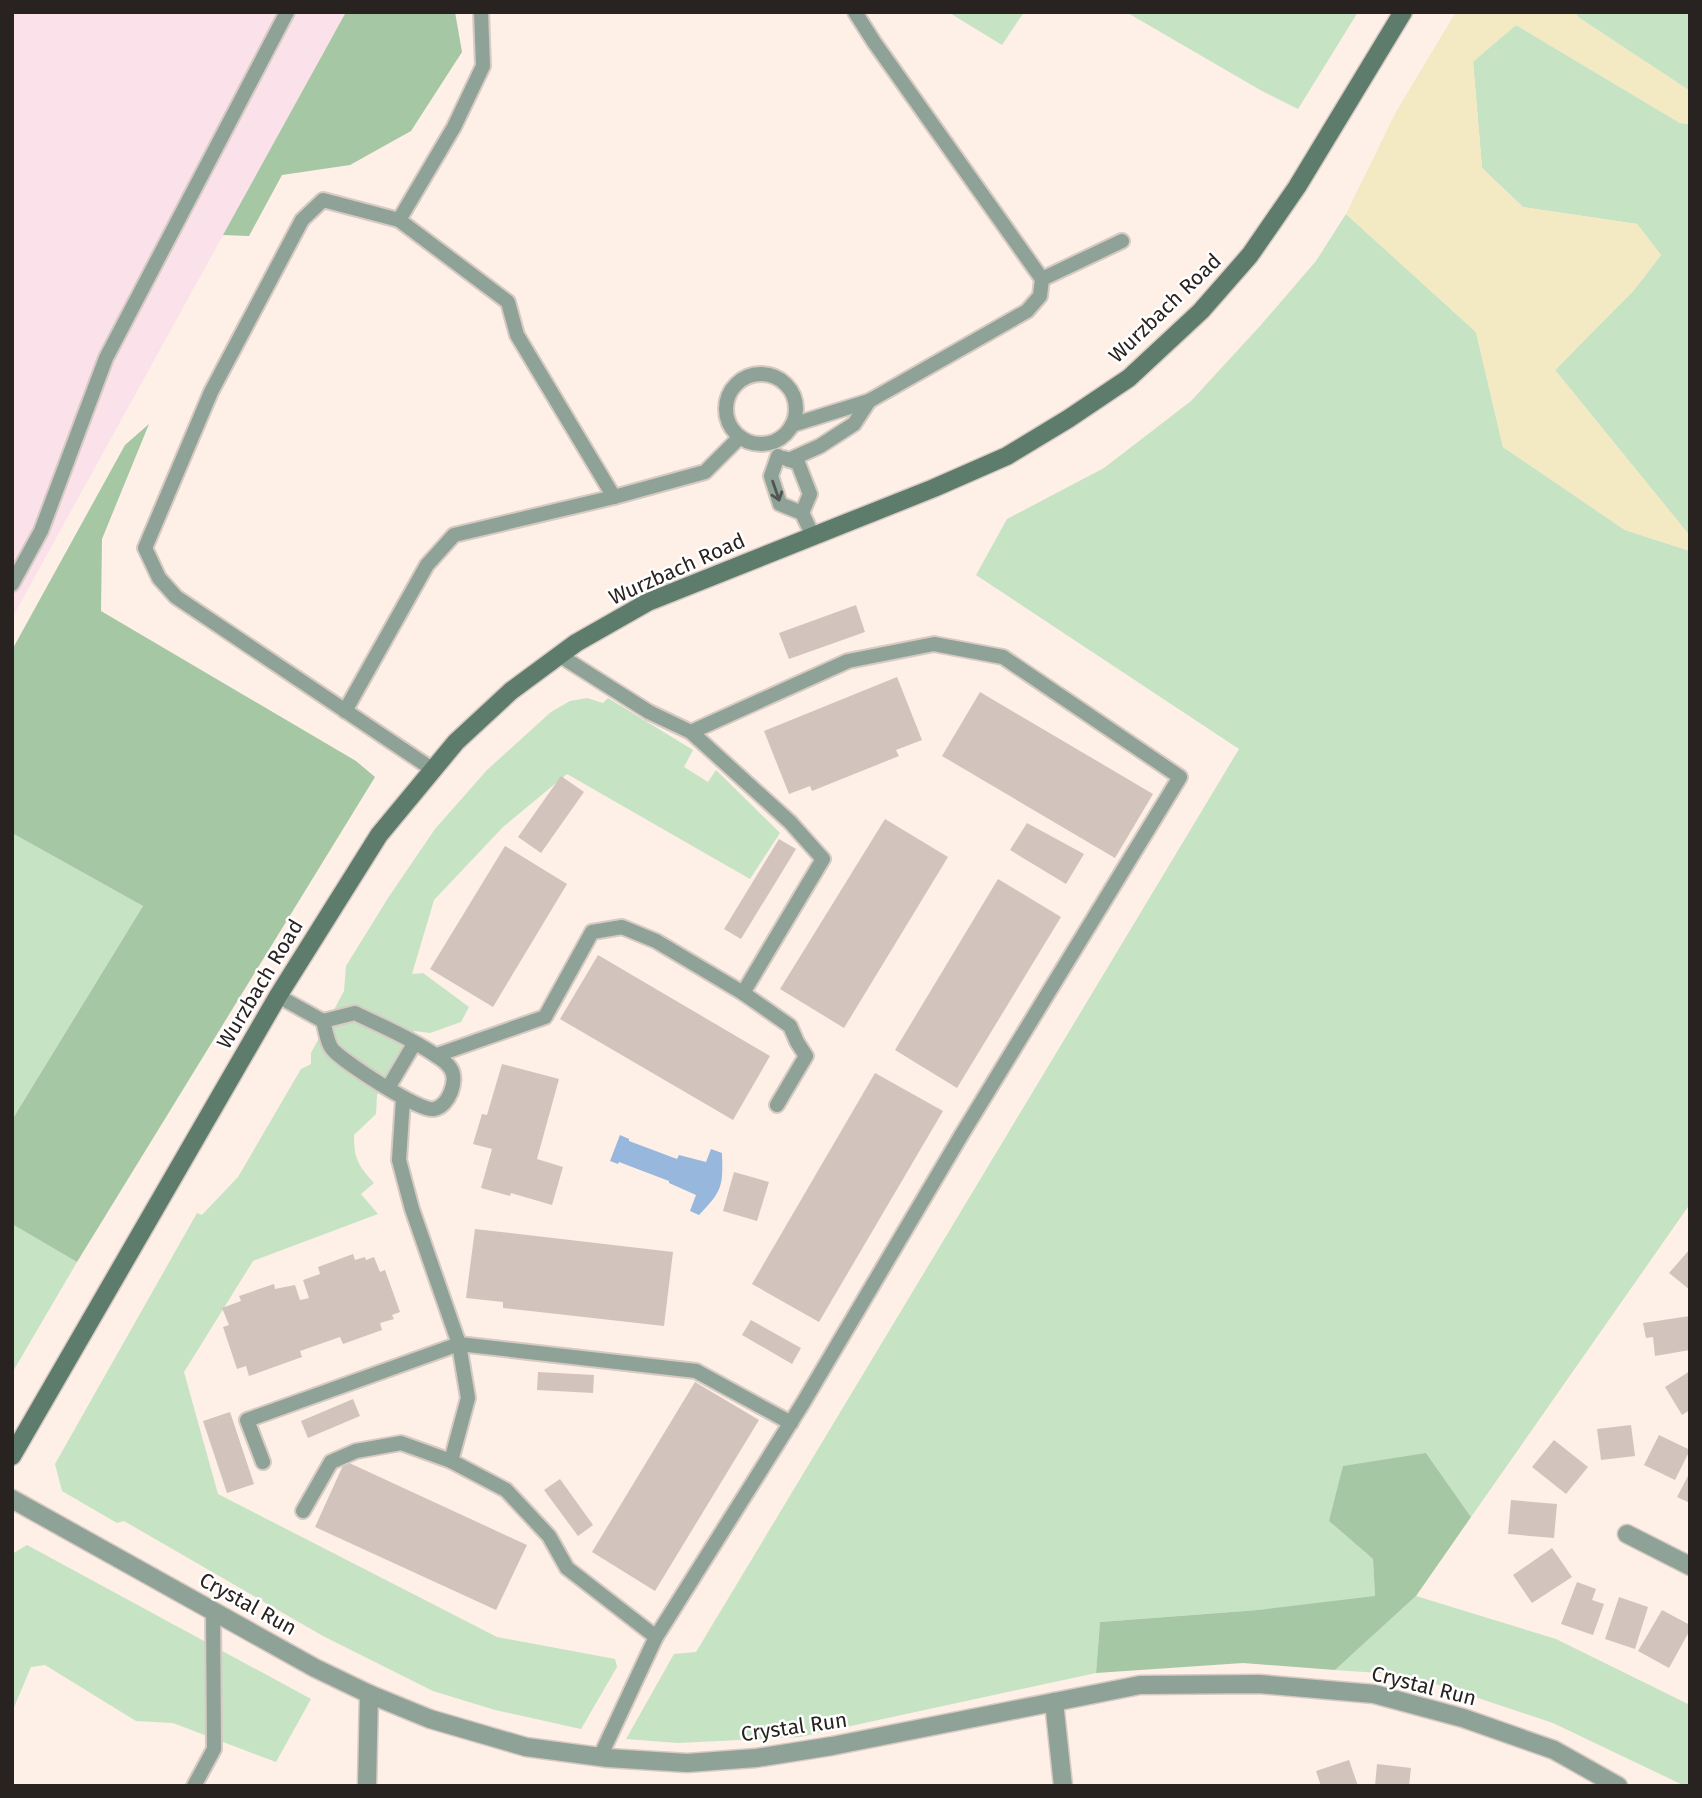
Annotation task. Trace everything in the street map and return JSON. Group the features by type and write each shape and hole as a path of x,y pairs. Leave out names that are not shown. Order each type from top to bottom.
{"main road":[{"name":"Wurzbach Road","path":"12,1456 278,996 379,835 456,742 511,691 559,655 648,602 934,488 1007,456 1129,378 1200,311 1250,255 1297,187 1403,12"}],"street":[{"name":"Crystal Run","path":"12,1499 315,1668 430,1719 526,1747 600,1757 687,1763 756,1758 832,1746 1140,1685 1259,1684 1374,1694 1463,1718 1554,1750 1618,1786"},
{"path":"1627,1534 1690,1566"},
{"path":"367,1786 369,1694"},
{"path":"1054,1702 1063,1786"}],"lane":[{"path":"12,584 41,531 106,358 286,12"},
{"path":"399,220 454,127 483,66 481,12"},
{"path":"792,425 869,401 1027,312 1040,296 1042,279 855,12"},
{"path":"432,769 176,597 159,578 145,548 211,392 302,220 323,200 399,220 508,302 517,335 614,497"},
{"path":"1042,279 1122,241"},
{"path":"802,513 810,494 798,463 779,453 759,444 740,437 733,430 726,410 732,390 748,377 769,375 787,386 793,394 796,405 792,425 786,433 779,453 771,476 780,504 802,513 813,536"},
{"path":"779,453 820,446 854,424 869,401"},
{"path":"345,711 427,565 454,536 705,472 740,437"},
{"path":"600,1757 656,1637 791,1423 962,1134 1180,777 1003,657 934,644 848,661 691,732"},
{"path":"559,655 649,712 691,732 790,822 823,859 743,993"},
{"path":"436,1055 545,1017 592,932 622,927 656,941 743,993 790,1026 806,1056 777,1105"},
{"path":"278,996 323,1021 355,1013 436,1055 452,1070 451,1093 444,1103 435,1109 424,1109 403,1099 331,1050 323,1021"},
{"path":"388,1088 414,1044"},
{"path":"403,1099 399,1160 412,1209 459,1343 468,1398 451,1461"},
{"path":"263,1462 247,1420 459,1343 696,1371 791,1423"},
{"path":"303,1511 331,1462 356,1451 401,1443 451,1461 506,1490 549,1536 567,1568 656,1637"},
{"path":"194,1786 214,1749 214,1610"}],"shaded area":[{"path":"12,12 346,12 12,618"}],"green space":[{"path":"346,12 455,12 462,52 411,131 350,165 282,175 249,236 223,235"},
{"path":"948,12 1024,12 1002,45"},
{"path":"1126,12 1358,12 1298,109"},
{"path":"1575,12 1690,12 1690,91 1578,17"},
{"path":"1516,25 1680,123 1690,124 1690,536 1555,370 1634,290 1661,255 1637,224 1523,207 1482,168 1473,61"},
{"path":"1346,214 1476,332 1503,447 1625,530 1690,551 1690,1204 1471,1517 1426,1453 1329,1521 1373,1559 1375,1597 1258,1610 1100,1622 1096,1673 800,1737 678,1743 626,1739 674,1654 696,1652 1239,749 976,575 1007,519 1104,468 1191,401 1316,261"},
{"path":"149,424 102,539 101,611 356,761 375,777 77,1262 12,1224 12,1120 143,906 12,833 12,650 125,445"},
{"path":"587,698 603,703 608,698 693,750 684,767 708,782 716,770 780,833 750,879 567,774 503,827 434,900 412,974 423,973 469,1007 461,1022 430,1033 414,1031 377,1095 376,1114 354,1135 358,1161 374,1183 361,1194 378,1214 253,1261 184,1372 218,1494 497,1637 615,1659 617,1667 581,1729 495,1710 433,1691 323,1636 124,1521 117,1523 62,1491 55,1464 197,1213 202,1215 238,1177 301,1069 311,1064 311,1053 344,991 346,966 435,829 487,770 551,712 570,701"},
{"path":"12,833 143,906 12,1120"},
{"path":"12,1224 77,1262 12,1373"},
{"path":"1426,1453 1471,1517 1416,1596 1335,1670 1243,1663 1096,1673 1100,1622 1258,1610 1375,1596 1373,1559 1329,1521 1343,1466"},
{"path":"27,1545 311,1699 276,1762 173,1723 136,1721 45,1665 31,1667 12,1712 12,1554"},
{"path":"1416,1596 1556,1639 1690,1705 1690,1786 1553,1723 1409,1675 1335,1670"}],"sand":[{"path":"1456,12 1575,12 1578,17 1690,91 1690,124 1680,123 1516,25 1473,62 1482,168 1523,207 1637,224 1661,255 1634,290 1555,370 1690,536 1690,551 1625,530 1503,447 1476,332 1346,214 1396,112"}],"water":[{"path":"620,1135 677,1159 679,1155 706,1162 711,1149 722,1153 721,1181 717,1193 699,1215 690,1211 696,1195 669,1181 610,1161"}],"building":[{"path":"856,605 865,632 789,659 779,633"},
{"path":"897,677 922,740 896,750 899,756 812,791 810,786 789,794 764,731"},
{"path":"980,692 1153,794 1115,858 942,756"},
{"path":"561,776 584,792 541,853 518,837"},
{"path":"885,819 948,857 844,1028 780,989"},
{"path":"1027,823 1084,854 1066,884 1010,850"},
{"path":"779,839 796,849 741,939 724,929"},
{"path":"505,846 567,884 493,1007 430,969"},
{"path":"998,879 1061,917 957,1088 895,1050"},
{"path":"598,955 770,1056 733,1120 560,1019"},
{"path":"502,1064 559,1079 537,1159 563,1167 552,1205 511,1193 510,1196 481,1188 492,1149 473,1144 482,1114 487,1115"},
{"path":"875,1073 943,1111 819,1322 752,1284"},
{"path":"734,1172 769,1182 757,1221 723,1211"},
{"path":"475,1229 673,1252 664,1326 503,1308 503,1302 466,1298"},
{"path":"1690,1249 1690,1290 1669,1273"},
{"path":"353,1254 355,1260 374,1257 380,1272 385,1270 400,1312 392,1315 394,1319 380,1323 382,1330 343,1344 340,1337 300,1351 302,1357 249,1376 246,1366 237,1369 223,1327 229,1325 222,1308 241,1301 239,1296 274,1284 275,1289 295,1285 300,1300 309,1298 303,1280 320,1274 318,1267"},
{"path":"1690,1316 1690,1350 1655,1356 1653,1337 1646,1338 1643,1323"},
{"path":"751,1320 801,1348 792,1364 742,1335"},
{"path":"1690,1371 1690,1410 1682,1415 1665,1387"},
{"path":"538,1372 594,1375 593,1393 537,1390"},
{"path":"695,1382 759,1420 655,1591 592,1552"},
{"path":"353,1399 360,1416 308,1438 301,1421"},
{"path":"230,1412 254,1484 227,1493 203,1421"},
{"path":"1631,1425 1635,1456 1601,1460 1597,1429"},
{"path":"1659,1435 1690,1450 1675,1480 1644,1465"},
{"path":"1554,1440 1588,1467 1566,1494 1532,1467"},
{"path":"345,1461 527,1545 496,1610 315,1527"},
{"path":"1690,1472 1690,1503 1677,1497"},
{"path":"560,1479 593,1525 578,1536 544,1490"},
{"path":"1511,1500 1557,1504 1554,1538 1508,1534"},
{"path":"1552,1548 1572,1577 1532,1603 1513,1575"},
{"path":"1577,1582 1596,1589 1592,1600 1604,1604 1593,1635 1561,1624"},
{"path":"1619,1597 1648,1607 1635,1649 1605,1639"},
{"path":"1662,1610 1690,1625 1690,1630 1669,1668 1638,1651"},
{"path":"1349,1760 1358,1786 1321,1786 1316,1771"},
{"path":"1377,1764 1411,1768 1409,1786 1375,1786"}]}
